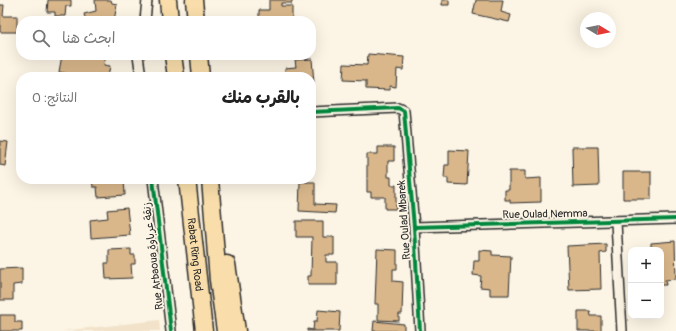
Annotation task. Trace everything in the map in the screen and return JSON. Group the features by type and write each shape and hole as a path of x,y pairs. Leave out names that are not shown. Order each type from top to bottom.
{"highway":[{"path":"168,0 170,16"},
{"path":"194,0 196,16"},
{"path":"174,60 175,72"},
{"path":"199,60 201,72"},
{"name":"Rabat Ring Road","path":"188,184 204,331"},
{"name":"Rabat Ring Road","path":"210,184 218,280 224,331"},
{"path":"211,184 221,209 237,331"}],"street":[{"path":"145,16 147,0"},
{"path":"139,60 140,72"},
{"name":"Rue Oulad Mbarek","path":"316,112 402,109 405,114 420,331"},
{"name":"Rue Arbaoua زنقة عرباوة","path":"154,184 170,331"},
{"name":"Rue Oulad Nemma","path":"414,227 676,219"},
{"path":"616,222 622,331"}],"shaded area":[{"path":"159,320 160,331 62,331"}],"building":[{"path":"48,0 71,0 71,6 66,6 65,16 55,16 55,12 47,12"},
{"path":"95,0 111,0 112,3 117,4 115,16 85,16 84,14 96,11"},
{"path":"269,0 292,0 292,3 281,3 281,6 292,6 292,16 259,16 259,10 269,10"},
{"path":"442,0 449,0 449,5 442,5"},
{"path":"476,0 503,0 501,12 511,15 509,22 473,14"},
{"path":"0,5 4,5 3,16 16,16 16,32 0,32"},
{"path":"368,54 404,57 403,70 397,69 396,87 390,86 390,90 366,89 366,81 343,80 344,64 367,65"},
{"path":"61,60 105,60 104,65 110,66 109,72 59,72"},
{"path":"295,60 312,60 313,72 285,72 285,68 296,67"},
{"path":"0,141 8,142 5,166 0,165"},
{"path":"378,147 394,147 394,161 388,161 388,177 391,177 391,185 396,185 396,209 385,209 385,197 371,197 371,192 367,192 367,154 378,154"},
{"path":"572,147 598,147 599,186 573,187"},
{"path":"449,150 469,151 467,185 448,184 448,178 444,178 445,165 449,165"},
{"path":"509,171 525,171 525,179 541,178 541,202 510,203 510,200 505,200 505,190 509,190"},
{"path":"623,172 651,172 651,199 623,199"},
{"path":"93,184 124,184 125,195 98,197 97,187 93,187"},
{"path":"300,184 315,184 315,204 336,205 335,213 299,211"},
{"path":"127,208 130,235 91,238 90,220 108,218 107,210"},
{"path":"296,221 323,221 323,237 334,237 334,255 326,255 326,262 337,262 337,285 308,285 308,276 311,276 312,237 296,237"},
{"path":"675,241 676,279 665,280 666,285 664,285 664,247 651,247 651,243"},
{"path":"606,244 606,252 600,253 601,289 569,290 567,246"},
{"path":"131,249 131,255 135,255 135,264 131,264 132,278 106,279 105,263 109,263 109,250"},
{"path":"377,249 397,250 397,269 393,269 393,281 403,282 402,314 399,314 399,321 378,320 378,304 375,304"},
{"path":"479,250 492,251 492,255 511,256 509,295 490,295 490,288 480,287 481,276 473,275 474,261 479,261"},
{"path":"22,268 22,284 13,285 13,300 0,300 0,269"},
{"path":"318,310 340,312 339,331 307,331 307,329 313,330 314,321 317,321"},
{"path":"578,311 590,311 591,316 601,316 601,331 578,331"},
{"path":"0,315 15,315 15,322 22,322 22,331 0,331"},
{"path":"374,321 404,324 404,331 373,331"}],"cycle path":[{"path":"316,112 398,108 404,111 414,227 420,331"},
{"path":"154,184 171,331"},
{"path":"414,227 676,219"}]}
